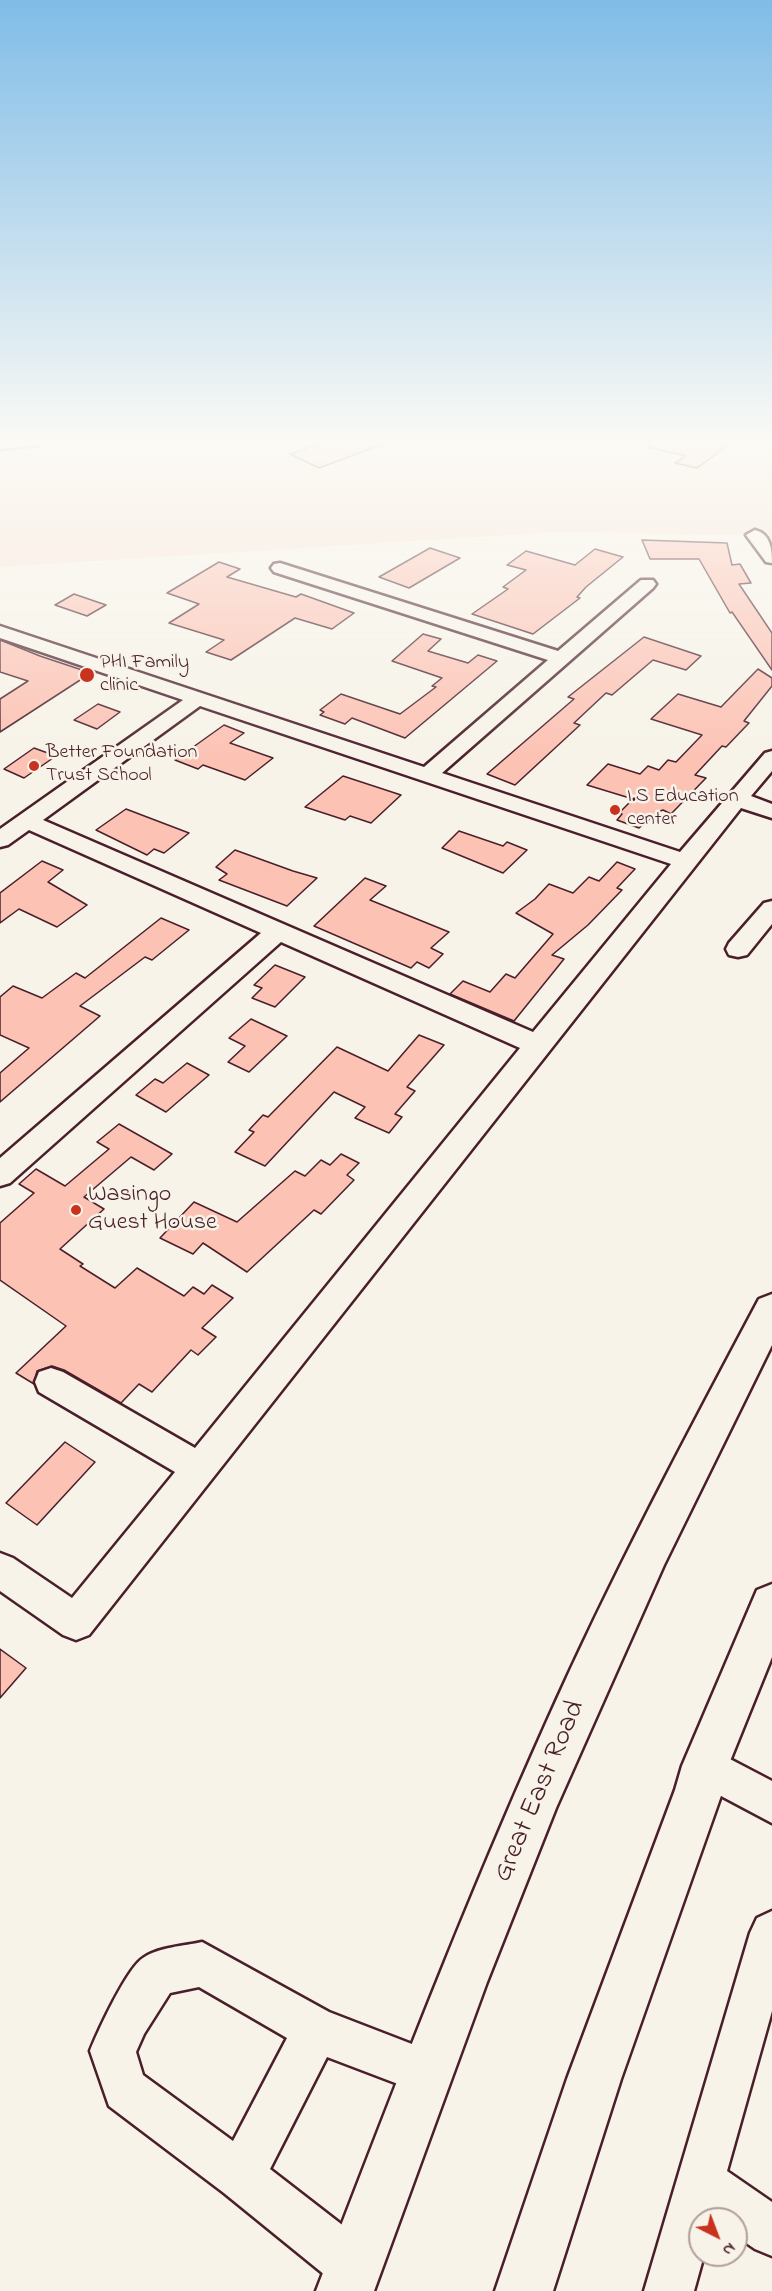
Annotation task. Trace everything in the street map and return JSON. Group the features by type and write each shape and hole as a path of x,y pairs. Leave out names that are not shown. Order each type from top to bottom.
{"main road":[{"name":"Great East Road","path":"350,2279 428,2072 536,1799 612,1627 691,1464 772,1309"},
{"path":"524,2291 594,2079 699,1790 705,1766 772,1604"}],"street":[{"path":"280,568 561,657"},
{"path":"428,774 647,584"},
{"path":"0,632 685,861"},
{"path":"0,840 198,698"},
{"path":"5,1581 76,1622 685,861 772,758"},
{"path":"737,799 772,811"},
{"path":"27,821 538,1045"},
{"path":"738,949 772,908"},
{"path":"0,1175 278,931"},
{"path":"51,1382 199,1468"},
{"path":"705,1766 772,1803"},
{"path":"669,2291 772,1933"},
{"path":"350,2279 241,2176 125,2090 113,2051 128,2018 157,1974 202,1964 316,2030 428,2072"},
{"path":"241,2176 316,2030"},
{"path":"702,2182 772,2232"}],"shaded area":[{"path":"0,547 319,547 0,567"}],"building":[{"path":"645,547 728,547 732,565 740,564 751,583 739,584 772,633 772,670 732,612 730,613 699,559 650,559"},
{"path":"430,548 460,558 409,588 379,577"},
{"path":"595,549 623,557 586,587 577,597 580,598 533,634 472,614 508,589 503,587 526,570 507,565 526,551 575,565"},
{"path":"219,562 240,569 227,577 296,597 301,594 354,613 332,629 295,618 231,660 206,652 224,640 169,623 199,604 167,593"},
{"path":"74,594 106,605 87,616 55,605"},
{"path":"423,634 441,639 428,651 468,663 478,655 497,661 405,738 352,718 345,724 320,715 324,712 320,710 341,694 400,714 436,687 432,686 442,678 392,661"},
{"path":"644,637 701,656 686,670 653,660 612,695 606,693 574,723 580,725 515,785 487,774 574,699 568,697"},
{"path":"0,640 91,673 0,732 0,699 28,681 0,672"},
{"path":"758,669 772,678 772,686 744,721 749,723 726,747 722,746 695,775 706,778 671,814 663,810 658,812 639,828 617,820 622,814 619,813 633,799 587,785 608,764 640,774 648,766 659,770 668,760 676,762 702,735 651,719 678,694 721,707"},
{"path":"98,704 120,712 97,729 74,720"},
{"path":"224,725 244,733 230,743 273,758 245,780 203,765 198,769 175,760"},
{"path":"34,748 56,756 24,778 4,769"},
{"path":"343,776 401,795 371,823 350,816 345,820 305,807"},
{"path":"126,809 189,833 164,853 154,849 147,855 96,830"},
{"path":"459,831 503,846 507,842 527,850 503,873 442,848"},
{"path":"235,850 317,878 287,906 219,880 227,874 216,867"},
{"path":"42,861 63,870 48,882 87,905 57,927 19,909 0,923 0,893"},
{"path":"617,862 635,869 617,888 622,890 588,925 552,955 564,959 514,1021 450,994 463,981 490,992 506,974 515,978 553,934 516,913 535,899 549,884 573,893 589,877 599,881"},
{"path":"365,878 386,886 370,900 449,932 431,948 443,954 429,968 417,962 411,968 314,926"},
{"path":"161,918 189,930 152,960 145,957 80,1006 100,1016 0,1102 0,1073 29,1048 0,1035 0,997 13,986 42,998 76,973 85,978"},
{"path":"275,965 305,977 275,1007 252,998 262,988 254,985"},
{"path":"251,1019 287,1036 249,1072 228,1062 245,1046 229,1038"},
{"path":"419,1035 444,1045 407,1087 415,1091 395,1114 402,1117 389,1133 355,1118 365,1107 334,1092 265,1166 235,1152 254,1132 249,1130 263,1115 268,1117 337,1047 388,1071"},
{"path":"187,1063 209,1075 166,1112 136,1095 155,1079 163,1083"},
{"path":"119,1124 172,1154 154,1170 131,1157 84,1197 104,1209 60,1249 83,1264 80,1266 115,1288 137,1268 184,1296 193,1287 204,1294 212,1285 233,1298 202,1328 216,1337 198,1355 191,1350 152,1392 139,1384 121,1403 64,1370 52,1366 37,1371 34,1384 16,1373 66,1326 0,1280 0,1223 34,1193 19,1184 36,1169 65,1186 109,1149 97,1142"},
{"path":"341,1154 359,1163 347,1175 354,1180 321,1214 314,1210 247,1272 203,1243 193,1254 160,1238 194,1202 237,1222 295,1171 305,1176 321,1160 330,1165"},
{"path":"65,1442 95,1462 37,1525 6,1503"},
{"path":"0,1649 26,1668 0,1698"}],"place":[{"name":"PHI Family clinic","path":"87,675"},
{"name":"Better Foundation Trust School","path":"34,766"},
{"name":"I.S Education center","path":"615,810"},
{"name":"Wasingo Guest House","path":"76,1210"}]}
